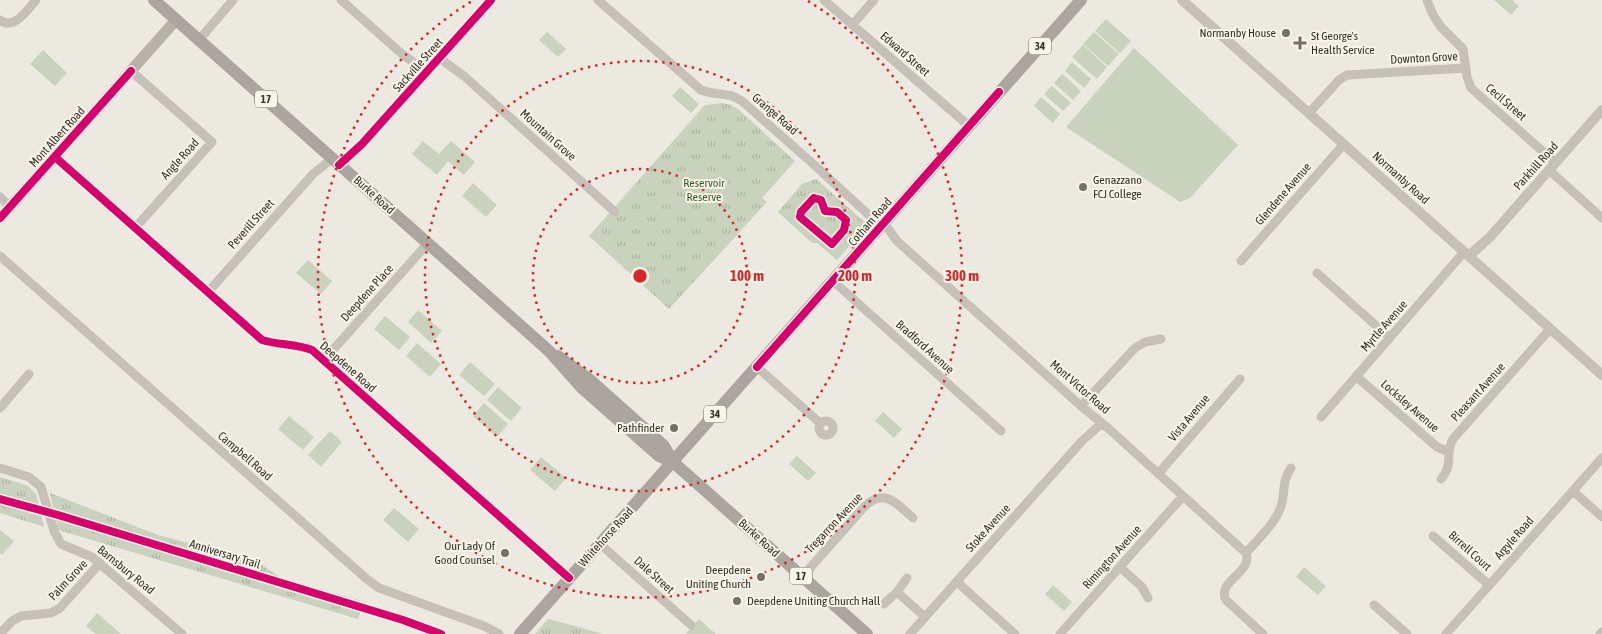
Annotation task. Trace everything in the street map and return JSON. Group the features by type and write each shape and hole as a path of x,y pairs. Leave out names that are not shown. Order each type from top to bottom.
{"main road":[{"name":"Burke Road","path":"154,0 549,351 582,388 659,456 673,462 867,634"},
{"name":"Cotham Road","path":"673,462 1081,0"},
{"name":"Mont Albert Road","path":"0,218 176,20"},
{"name":"Whitehorse Road","path":"520,634 673,462"}],"street":[{"path":"0,20 3,23 17,21 36,0"},
{"path":"199,40 234,0"},
{"path":"341,0 425,74"},
{"name":"Sackville Street","path":"335,161 362,144 491,0"},
{"name":"Grange Road","path":"598,0 695,86 705,92 730,94 742,101 881,226"},
{"name":"Edward Street","path":"824,0 969,126"},
{"path":"852,25 874,0"},
{"name":"Normanby Road","path":"1182,0 1602,375"},
{"name":"Cecil Street","path":"1427,0 1433,15 1441,27 1463,49 1469,84 1474,91 1552,166 1602,218"},
{"name":"Mountain Grove","path":"441,56 616,212"},
{"name":"Downton Grove","path":"1310,113 1339,80 1347,75 1466,68"},
{"name":"Angle Road","path":"131,71 212,142 135,228"},
{"name":"Parkhill Road","path":"1469,256 1490,237 1602,110"},
{"name":"Glendene Avenue","path":"1241,260 1344,144"},
{"name":"Deepdene Road","path":"55,157 262,340 276,344 301,346 312,350 569,578"},
{"name":"Peverill Street","path":"208,292 314,174 335,161"},
{"path":"0,197 10,207"},
{"name":"Mont Victor Road","path":"881,226 1246,553"},
{"name":"Deepdene Place","path":"324,360 428,243"},
{"name":"Campbell Road","path":"0,256 368,580 379,588 484,626 499,634"},
{"name":"Myrtle Avenue","path":"1321,417 1390,338 1469,256"},
{"path":"1317,273 1390,338"},
{"name":"Bradford Avenue","path":"833,281 1001,431"},
{"name":"Pleasant Avenue","path":"1441,479 1449,466 1449,446 1453,438 1550,329"},
{"path":"1081,406 1135,348 1145,342 1161,339"},
{"path":"757,367 820,423"},
{"path":"0,408 29,374"},
{"name":"Locksley Avenue","path":"1356,376 1437,447 1449,452"},
{"name":"Vista Avenue","path":"1158,474 1240,378"},
{"name":"Stoke Avenue","path":"911,633 1099,421"},
{"name":"Argyle Road","path":"1446,634 1602,458"},
{"name":"Barnsbury Road","path":"0,468 31,478 36,482 43,491 58,540 64,545 87,554 100,563 182,634"},
{"path":"1263,634 1226,600 1223,595 1224,589 1244,566 1247,561 1246,553 1277,515 1282,500 1284,480 1291,468"},
{"path":"1572,491 1602,517"},
{"name":"Rimington Avenue","path":"1060,634 1182,496"},
{"name":"Tregarron Avenue","path":"802,577 864,507 873,500 882,498 890,500 912,518"},
{"name":"Birrell Court","path":"1434,536 1489,585"},
{"name":"Dale Street","path":"600,544 691,625"},
{"name":"Palm Grove","path":"0,634 12,621 21,616 51,614 60,608 100,563"},
{"path":"1120,567 1142,587 1148,598"},
{"path":"884,604 897,592 907,578"},
{"path":"957,582 1015,634"},
{"path":"897,592 925,617"},
{"path":"1374,605 1407,634"}],"green space":[{"path":"1494,0 1512,0 1519,6 1511,15"},
{"path":"1106,19 1131,41 1120,53 1095,31"},
{"path":"547,32 566,49 558,57 539,40"},
{"path":"1094,32 1119,54 1108,66 1083,44"},
{"path":"1083,45 1107,67 1097,79 1072,57"},
{"path":"1134,48 1238,145 1190,198 1180,202 1066,127"},
{"path":"43,50 67,73 55,86 30,64"},
{"path":"1072,62 1091,79 1084,88 1065,71"},
{"path":"1062,74 1081,91 1073,100 1054,83"},
{"path":"1052,86 1071,103 1063,111 1044,94"},
{"path":"680,87 699,104 691,113 672,96"},
{"path":"1041,97 1060,114 1053,123 1034,106"},
{"name":"Reservoir Reserve","path":"723,103 738,109 795,161 762,198 767,202 669,309 589,236 705,105"},
{"path":"423,141 439,154 451,141 475,162 464,175 448,161 437,175 412,154"},
{"path":"816,179 868,225 837,260 817,243 812,243 778,212 802,184"},
{"path":"473,183 497,205 486,217 462,196"},
{"path":"308,260 332,281 321,294 296,273"},
{"path":"418,310 442,331 431,343 408,322"},
{"path":"385,316 410,337 399,350 374,329"},
{"path":"417,343 441,364 430,377 406,356"},
{"path":"470,362 495,384 484,396 459,375"},
{"path":"498,387 522,408 511,421 487,400"},
{"path":"484,403 508,424 497,437 473,416"},
{"path":"883,412 902,429 894,438 875,421"},
{"path":"289,416 314,437 303,450 278,429"},
{"path":"330,431 342,442 321,467 308,455"},
{"path":"797,456 816,473 808,481 789,464"},
{"path":"541,457 566,478 555,491 530,470"},
{"path":"0,477 28,486 36,494 44,527 0,513"},
{"path":"50,493 158,535 255,560 280,577 365,602 358,619 58,530"},
{"path":"394,508 419,529 408,542 383,520"},
{"path":"0,530 14,541 2,555 0,553"},
{"path":"1304,567 1326,586 1318,595 1296,577"},
{"path":"1053,585 1072,602 1064,611 1045,594"},
{"path":"97,613 121,634 95,634 86,626"},
{"path":"549,619 604,634 535,634"},
{"path":"699,619 716,634 686,634"}],"tram line":[{"path":"151,0 628,422"},
{"path":"518,634 1079,0"}],"cycle path":[{"path":"339,165 362,144 491,0"},
{"path":"0,218 131,71"},
{"path":"757,367 999,92"},
{"path":"55,157 262,340 312,350 569,578"},
{"path":"814,198 821,200 825,211 837,212 846,220 844,230 832,244 800,217 801,212 814,198"},
{"name":"Anniversary Trail","path":"0,499 403,620 441,634"}],"place":[{"name":"Normanby House","path":"1286,33"},
{"name":"St George's Health Service","path":"1300,43"},
{"name":"Genazzano FCJ College","path":"1083,187"},
{"name":"Pathfinder","path":"674,428"},
{"name":"Our Lady Of Good Counsel","path":"505,553"},
{"name":"Deepdene Uniting Church","path":"761,577"},
{"name":"Deepdene Uniting Church Hall","path":"737,601"}]}
